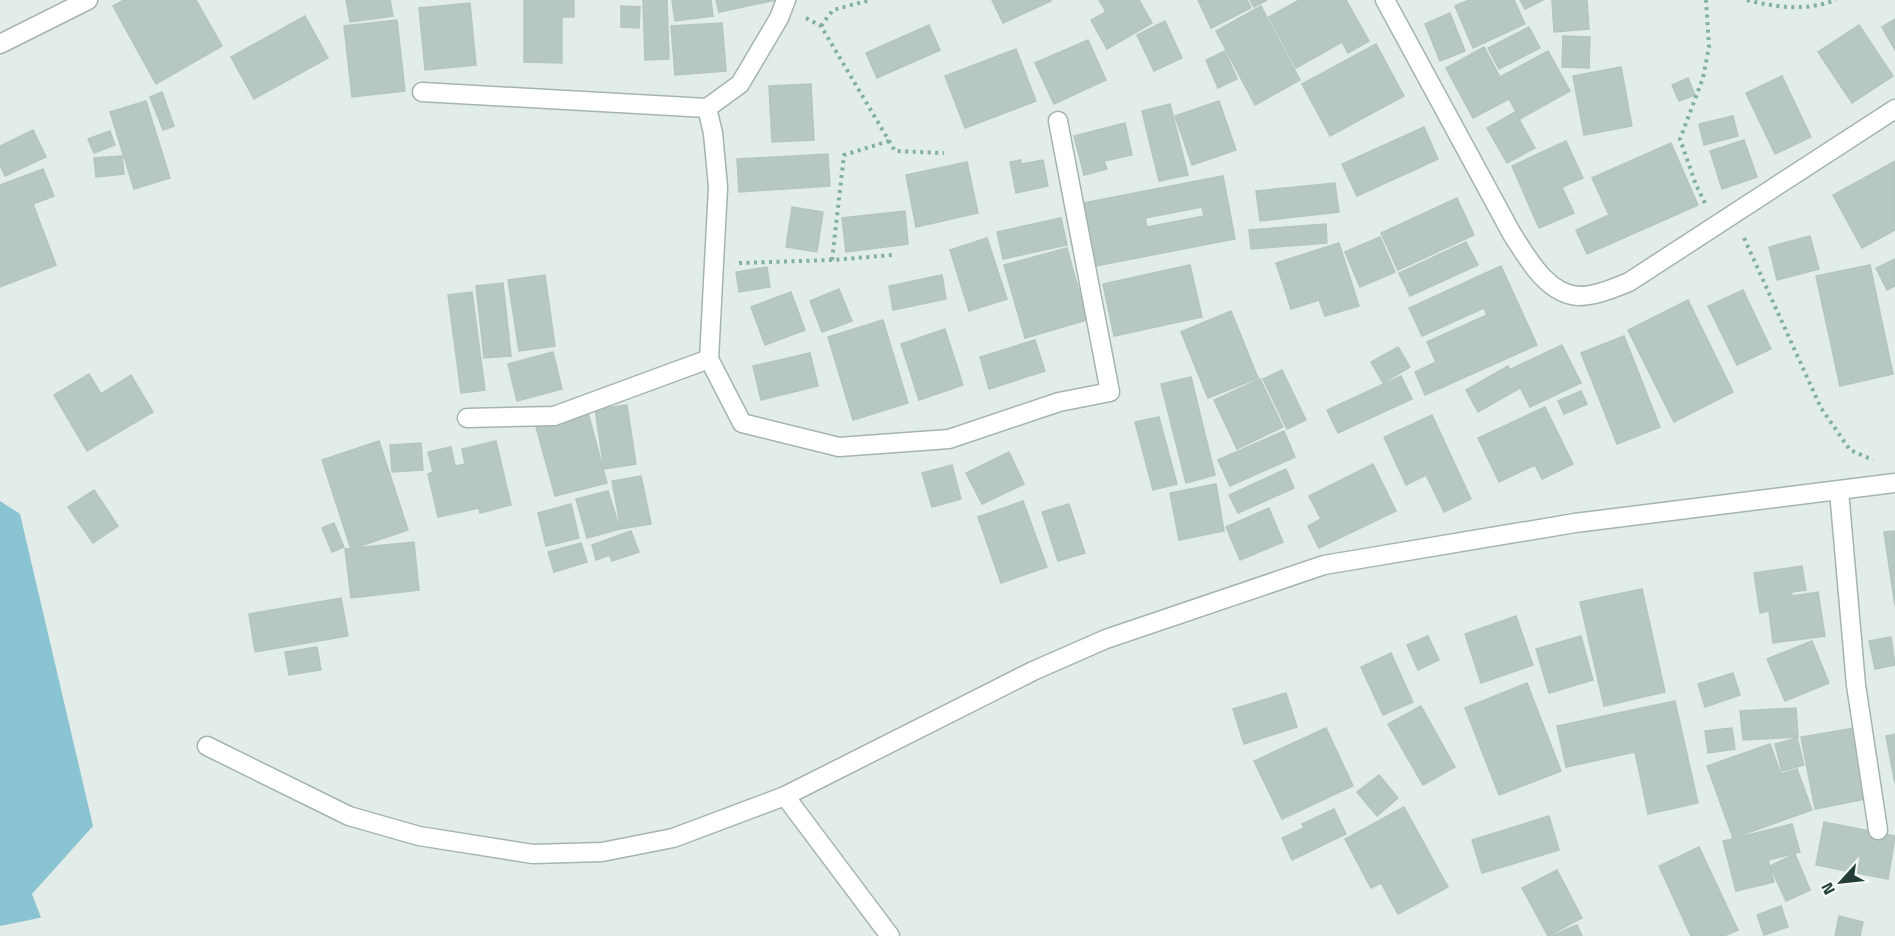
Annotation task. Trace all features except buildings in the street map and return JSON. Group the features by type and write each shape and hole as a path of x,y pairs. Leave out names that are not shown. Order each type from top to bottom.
{"street":[{"path":"0,44 88,0"},
{"path":"1385,0 1512,234 1533,266 1559,291 1578,296 1602,293 1629,282 1895,109"},
{"path":"422,92 707,108 740,84 785,3"},
{"path":"707,108 713,133 718,187 709,359 742,423 839,447 949,439 1059,402 1110,392 1058,122"},
{"path":"467,418 554,416 709,359"},
{"path":"207,746 349,816 419,836 533,854 602,852 673,838 785,796 1033,672 1106,639 1324,565 1575,523 1895,483"},
{"path":"1839,491 1856,685 1878,830"},
{"path":"785,796 890,936"}],"path":[{"path":"821,26 834,10 870,0"},
{"path":"1706,0 1709,47 1703,78 1680,139 1696,185 1716,226"},
{"path":"1748,0 1794,8 1821,6 1836,0"},
{"path":"785,3 821,26 895,151 944,153"},
{"path":"832,260 844,155 890,141"},
{"path":"1733,215 1821,408 1850,450 1877,462"},
{"path":"714,263 832,260 893,255"}],"water":[{"path":"0,501 20,514 93,826 32,894 48,936 0,936"}],"pier":[{"path":"44,917 51,936 0,936 0,926"}]}
